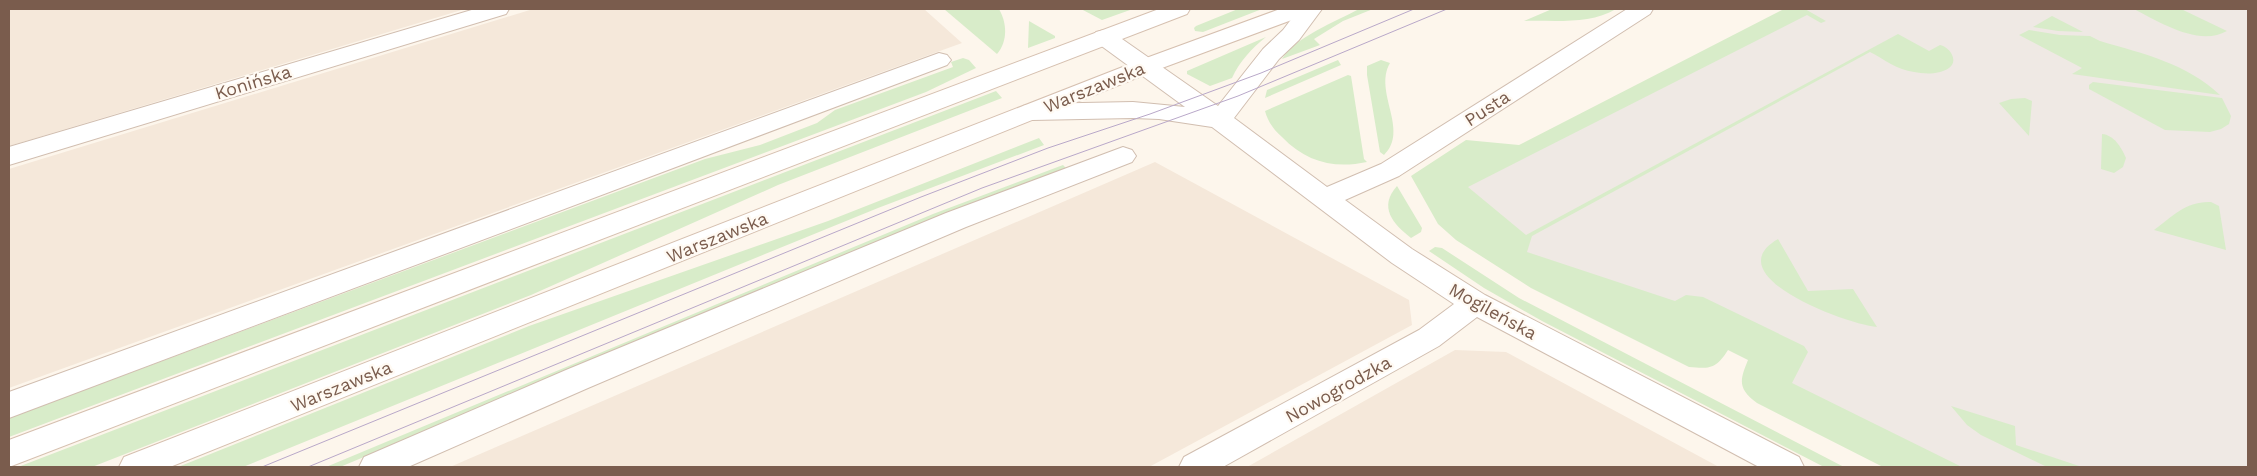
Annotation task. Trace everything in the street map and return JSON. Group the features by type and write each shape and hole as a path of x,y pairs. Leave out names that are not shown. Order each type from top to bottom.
{"street":[{"name":"Konińska","path":"9,156 498,9"},
{"path":"9,454 1178,9"},
{"name":"Warszawska","path":"135,467 1146,66 1300,9"},
{"path":"1220,120 1271,54 1291,35 1311,9"},
{"name":"Pusta","path":"1326,198 1390,170 1642,9"},
{"name":"Mogileńska","path":"1104,37 1220,120 1402,256 1475,303 1788,467"},
{"path":"9,405 939,60"},
{"name":"Mogileńska","path":"1032,112 1142,110 1220,120"},
{"path":"375,467 577,379 956,220 1123,156"},
{"name":"Nowogrodzka","path":"1195,467 1429,338 1475,303"}],"shaded area":[{"path":"9,9 465,9 9,146"},
{"path":"533,9 924,9 962,43 9,388 9,169"},
{"path":"1794,9 2248,9 2248,467 1948,467 1772,381 1788,359 1467,237 1458,170 1515,149"},
{"path":"1155,162 1409,300 1412,325 1149,467 450,467"},
{"path":"1455,350 1506,352 1719,467 1247,467"}],"green space":[{"path":"944,9 999,9 1005,26 1005,38 1001,49 997,54"},
{"path":"1081,9 1128,9 1130,10 1102,20"},
{"path":"1238,9 1262,9 1203,32 1195,31 1194,28 1196,26"},
{"path":"1359,9 1373,9 1343,21 1314,39 1320,45 1282,59 1288,51 1306,37"},
{"path":"1552,9 1616,9 1606,14 1583,20 1524,21"},
{"path":"1784,9 1805,9 1826,21 1821,23 1807,15 1468,187 1526,235 1898,34 1929,51 1940,45 1944,46 1952,55 1952,65 1941,72 1932,73 1918,73 1902,69 1870,52 1532,236 1527,252 1675,301 1686,295 1703,297 1804,346 1808,352 1792,383 1962,467 1883,467 1757,403 1743,388 1742,378 1748,360 1728,350 1720,361 1712,366 1707,368 1689,367 1531,288 1456,240 1438,224 1411,176 1466,140 1519,145"},
{"path":"2134,9 2181,9 2227,31 2216,35 2204,36 2179,31"},
{"path":"2052,16 2083,32 2033,27"},
{"path":"1029,21 1055,36 1055,38 1028,48"},
{"path":"2029,30 2060,35 2090,36 2100,41 2148,55 2179,67 2207,84 2220,95 2072,74 2082,68 2019,35"},
{"path":"1266,37 1246,56 1232,78 1210,86 1187,74 1187,71"},
{"path":"963,58 969,60 976,68 926,92 9,437 9,418 705,159 760,145 817,123 835,110 953,67 951,62"},
{"path":"1338,60 1341,65 1265,98 1267,90"},
{"path":"1381,60 1390,63 1386,74 1386,86 1394,134 1391,145 1384,155 1380,152 1367,75 1367,66"},
{"path":"1348,75 1351,76 1364,159 1367,162 1343,165 1321,162 1311,158 1291,146 1268,119 1265,111"},
{"path":"2093,82 2222,98 2231,116 2229,124 2221,129 2210,132 2165,130 2089,89 2089,85"},
{"path":"996,91 1002,98 778,185 531,295 92,467 18,467"},
{"path":"2025,98 2032,101 2029,136 1999,103 2011,99"},
{"path":"2102,134 2114,139 2126,158 2123,167 2114,173 2101,169"},
{"path":"1039,138 1044,145 878,208 243,467 178,467 529,326 828,221"},
{"path":"1063,165 1066,168 936,218 340,467 326,467 933,214"},
{"path":"1397,186 1422,228 1421,232 1411,238 1394,221 1388,208 1391,194"},
{"path":"2202,202 2211,202 2219,206 2226,250 2154,230 2187,207"},
{"path":"1778,239 1808,291 1853,289 1877,327 1841,318 1816,308 1774,283 1763,268 1763,253"},
{"path":"1435,247 1442,248 1519,298 1844,467 1824,467 1542,321 1484,288 1429,251"},
{"path":"1951,406 2015,426 2016,445 2082,467 2047,467 1981,435 1967,425"}],"tram line":[{"path":"262,467 921,197 1048,148 1150,114 1261,73 1414,9"},
{"path":"308,467 982,188 1238,96 1447,9"}]}
